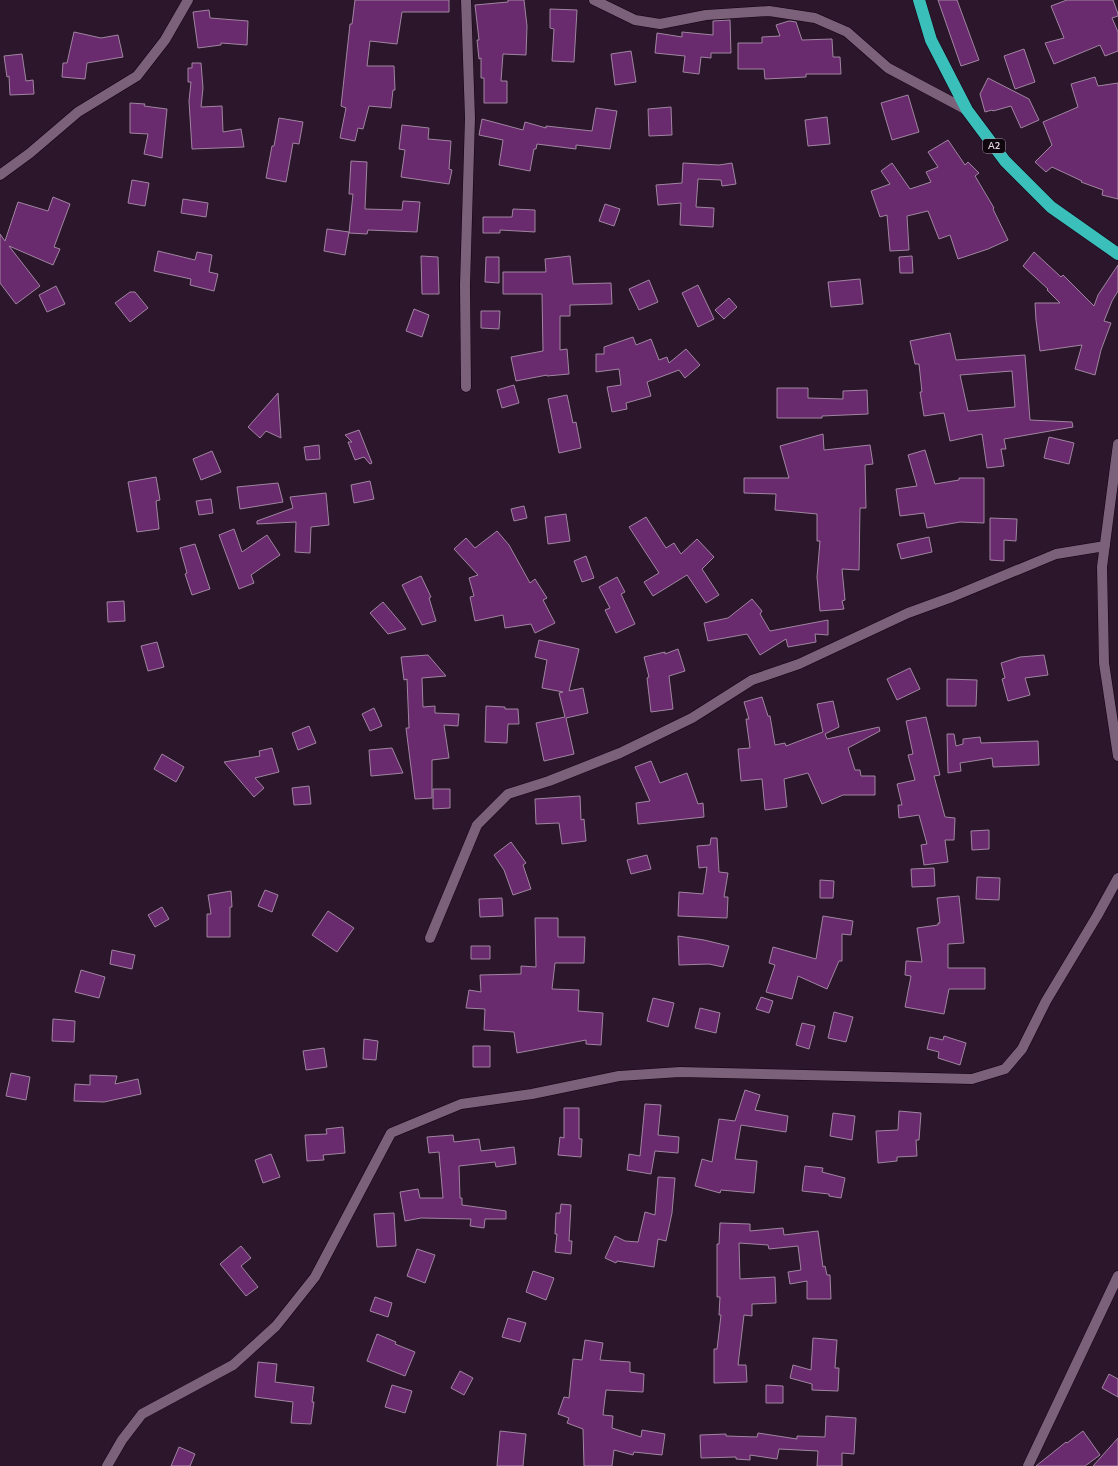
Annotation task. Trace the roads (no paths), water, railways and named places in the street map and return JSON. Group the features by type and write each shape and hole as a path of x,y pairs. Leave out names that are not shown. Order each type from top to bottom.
{"highway":[{"name":"A2","path":"919,0 931,40 967,110 1005,161 1051,207 1118,254"}],"street":[{"path":"0,175 30,153 78,112 137,76 165,40 188,0"},
{"path":"466,0 470,118 465,285 466,387"},
{"path":"594,0 636,20 660,24 706,15 769,11 815,18 847,32 888,68 967,110"},
{"path":"1118,444 1102,567 1104,663 1118,756"},
{"path":"430,938 476,825 508,794 550,782 620,753 692,718 752,680 799,664 908,613 952,597 1056,554 1105,546"},
{"path":"106,1466 122,1440 142,1414 232,1365 276,1326 315,1277 391,1133 461,1104 532,1094 619,1076 680,1072 972,1079 1005,1069 1022,1049 1046,1001 1118,878"},
{"path":"1028,1466 1118,1276"}]}
